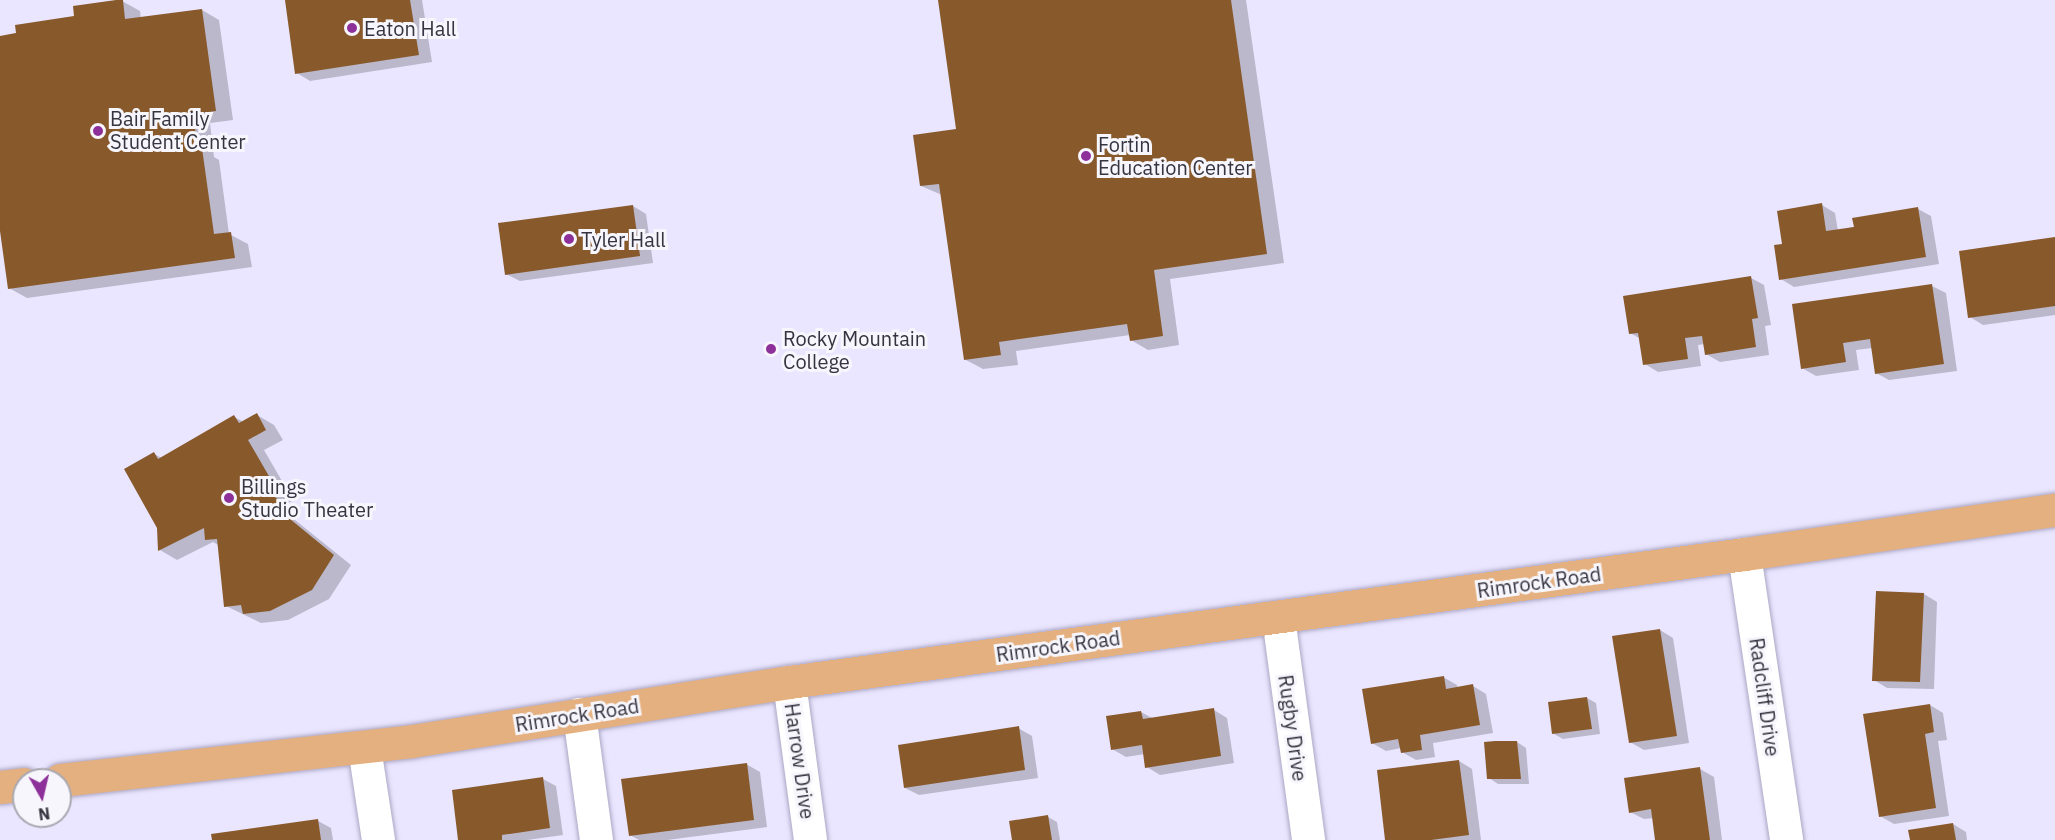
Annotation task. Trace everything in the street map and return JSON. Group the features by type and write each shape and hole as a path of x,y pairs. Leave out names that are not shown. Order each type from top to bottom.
{"main road":[{"name":"Rimrock Road","path":"72,779 364,747 789,682 2055,510"}],"street":[{"name":"Radcliff Drive","path":"1744,554 1786,840"},
{"name":"Rugby Drive","path":"1278,617 1308,840"},
{"name":"Harrow Drive","path":"789,682 810,840"},
{"path":"579,714 596,840"},
{"path":"364,747 378,840"}],"building":[{"name":"Bair Family Student Center","path":"123,0 125,19 202,9 216,111 193,114 198,149 202,148 214,234 231,232 235,258 8,289 0,231 0,36 16,33 15,25 74,16 73,6"},
{"name":"Eaton Hall","path":"285,0 410,0 419,55 295,74"},
{"path":"938,0 1231,0 1267,254 1154,270 1163,336 1130,341 1127,324 999,342 1001,355 964,360 939,184 920,186 913,135 956,129"},
{"path":"1822,203 1826,231 1854,227 1852,218 1918,207 1926,257 1779,280 1774,245 1782,244 1777,211"},
{"name":"Tyler Hall","path":"633,205 640,256 505,275 498,223"},
{"path":"2055,237 2055,306 1968,318 1959,251"},
{"path":"1751,276 1758,318 1752,319 1756,347 1705,355 1702,336 1685,338 1688,359 1643,365 1638,333 1629,334 1623,296"},
{"path":"1932,284 1944,364 1875,374 1870,339 1843,343 1846,362 1801,369 1792,304"},
{"path":"257,413 266,430 248,440 277,490 270,494 284,503 279,510 334,555 312,590 270,611 243,614 241,605 224,607 217,539 205,540 204,528 158,551 157,528 124,469 154,452 158,459 234,415 239,423"},
{"path":"1876,591 1924,593 1920,682 1872,681"},
{"path":"1660,629 1677,736 1629,743 1612,636"},
{"path":"1444,676 1446,689 1473,684 1480,725 1420,735 1422,750 1401,753 1398,739 1371,744 1362,689"},
{"path":"1587,697 1592,729 1552,734 1548,702"},
{"path":"1930,704 1934,732 1925,734 1936,808 1879,817 1863,714"},
{"path":"1214,708 1221,756 1145,768 1142,745 1111,750 1106,716 1141,711 1143,719"},
{"path":"1019,726 1025,770 904,788 898,745"},
{"path":"1517,741 1521,779 1487,779 1484,742"},
{"path":"1459,760 1469,835 1431,840 1385,840 1377,770"},
{"path":"747,763 754,820 629,836 621,779"},
{"path":"1700,767 1710,840 1655,840 1651,809 1629,813 1624,778"},
{"path":"543,777 550,828 502,835 502,840 458,840 452,790"},
{"path":"1048,815 1052,840 1012,840 1009,821"},
{"path":"318,819 321,840 212,840 211,834"},
{"path":"1953,823 1956,840 1910,840 1908,830"}],"place":[{"name":"Eaton Hall","path":"352,28"},
{"name":"Bair Family Student Center","path":"98,131"},
{"name":"Fortin Education Center","path":"1086,156"},
{"name":"Tyler Hall","path":"569,239"},
{"name":"Rocky Mountain College","path":"771,349"},
{"name":"Billings Studio Theater","path":"229,498"}]}
